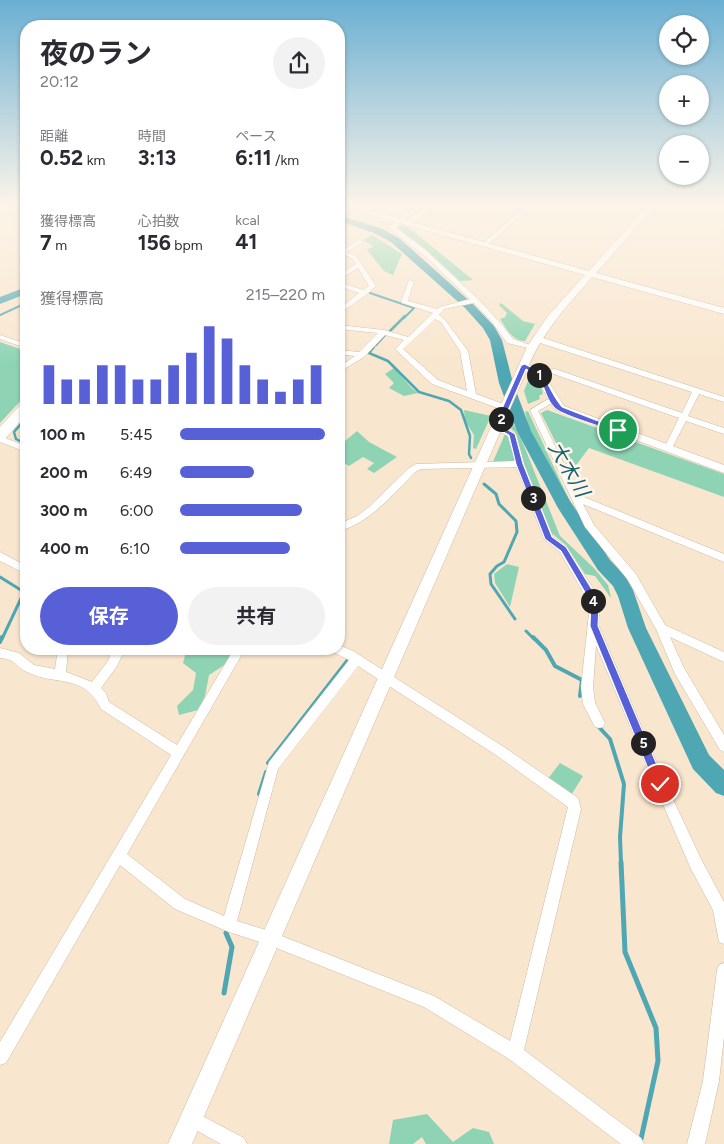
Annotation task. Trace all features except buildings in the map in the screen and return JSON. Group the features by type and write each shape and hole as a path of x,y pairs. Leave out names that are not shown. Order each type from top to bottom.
{"highway":[{"path":"1,434 20,413"}],"street":[{"path":"345,308 365,293 373,284 354,257"},
{"path":"431,257 498,321 510,341 532,347"},
{"path":"533,257 724,311"},
{"path":"180,1144 269,938 532,347 550,318 604,257"},
{"path":"345,274 359,265"},
{"path":"411,280 404,302 436,313 443,321 464,351 472,395"},
{"path":"345,286 365,293"},
{"path":"475,301 442,308 399,349 435,382 506,408"},
{"path":"345,328 384,332 408,339"},
{"path":"345,366 361,355 384,332"},
{"path":"0,338 20,344"},
{"path":"537,339 724,400"},
{"path":"345,353 361,355"},
{"path":"524,366 537,372 545,381 553,400 568,413 724,469"},
{"path":"537,372 552,371 724,431"},
{"path":"668,448 698,391"},
{"path":"553,400 534,410 590,527 632,577 661,628 679,671 724,746"},
{"path":"497,427 512,434 520,464 549,539 564,549 572,567 590,593 595,604 587,687 589,704 599,723"},
{"path":"1,434 20,445"},
{"path":"345,525 360,518 372,509 412,470 419,466 520,464"},
{"path":"576,497 724,558"},
{"path":"0,556 20,567"},
{"path":"594,626 660,784 696,864 720,909 724,937"},
{"path":"661,628 724,657"},
{"path":"0,653 18,657 29,668 94,688 104,700 105,706 178,753"},
{"path":"345,653 500,751 573,803 575,809 515,1053"},
{"path":"60,676 62,655"},
{"path":"94,688 113,663 115,655"},
{"path":"0,1057 236,655"},
{"path":"229,925 273,766 357,659"},
{"path":"118,855 180,904 229,925 269,938 429,1001 515,1053 635,1144"},
{"path":"696,1144 711,1081 724,970"},
{"path":"191,1118 238,1144"}],"green space":[{"path":"373,257 401,257 393,275 384,271"},
{"path":"434,257 445,257 473,280 460,281"},
{"path":"501,303 523,321 535,324 525,341 516,339 500,319 505,317 507,313 499,305"},
{"path":"0,342 20,349 20,401 0,423"},
{"path":"394,368 418,393 404,396 389,388 394,383 385,374"},
{"path":"528,381 540,383 543,394 539,396 540,399 528,404 524,391"},
{"path":"464,410 491,416 476,449 473,448 474,435 465,421"},
{"path":"547,410 724,474 724,497 589,448 577,464 569,469 541,413"},
{"path":"528,411 569,500 529,428 525,412"},
{"path":"511,420 519,433 560,536 593,567 608,585 611,598 595,576 585,574 566,545 549,531 518,448 515,432 509,427"},
{"path":"357,431 369,442 397,457 374,473 367,469 374,463 363,457 349,466 345,464 345,441"},
{"path":"505,434 508,437 516,462 492,464"},
{"path":"507,564 519,567 510,607 495,583 494,574"},
{"path":"185,655 231,655 226,664 209,675 205,696 198,710 179,715 177,706 193,690 196,673 183,663"},
{"path":"560,763 583,776 570,797 547,780"},
{"path":"427,1114 453,1142 473,1128 489,1132 494,1144 426,1144 422,1137 413,1144 389,1144 393,1120"}],"waterway":[{"name":"大木川","path":"414,257 469,306 488,326 496,340 506,383 524,431 564,504 604,565 619,581 627,595 637,628 701,762 724,785"},
{"path":"0,301 20,293"},
{"path":"370,293 414,308 404,318"},
{"path":"0,315 20,306"},
{"path":"390,331 405,316"},
{"path":"376,345 385,335"},
{"path":"374,347 369,353 388,361 419,392 449,401 461,410 470,436 469,454 471,458"},
{"path":"20,425 14,432 16,439 20,441"},
{"path":"484,484 496,494 499,504 516,521 517,532 504,562 497,566 490,574 491,584 515,619"},
{"path":"0,577 20,590"},
{"path":"2,639 20,601"},
{"path":"526,631 534,639"},
{"path":"0,642 2,637"},
{"path":"533,637 546,650 555,666 582,680 580,696"},
{"path":"268,763 348,660"},
{"path":"597,725 610,739 624,784 620,837 621,863"},
{"path":"259,794 266,772"},
{"path":"621,862 625,952 656,1028 658,1061 641,1139"},
{"path":"224,993 232,947 226,933"}],"route":[{"path":"618,430 568,413 560,408 553,400 545,381 537,372 524,366 497,427 508,430 512,434 514,447 549,539 564,549 572,567 590,593 595,604 594,626 660,784"}]}
